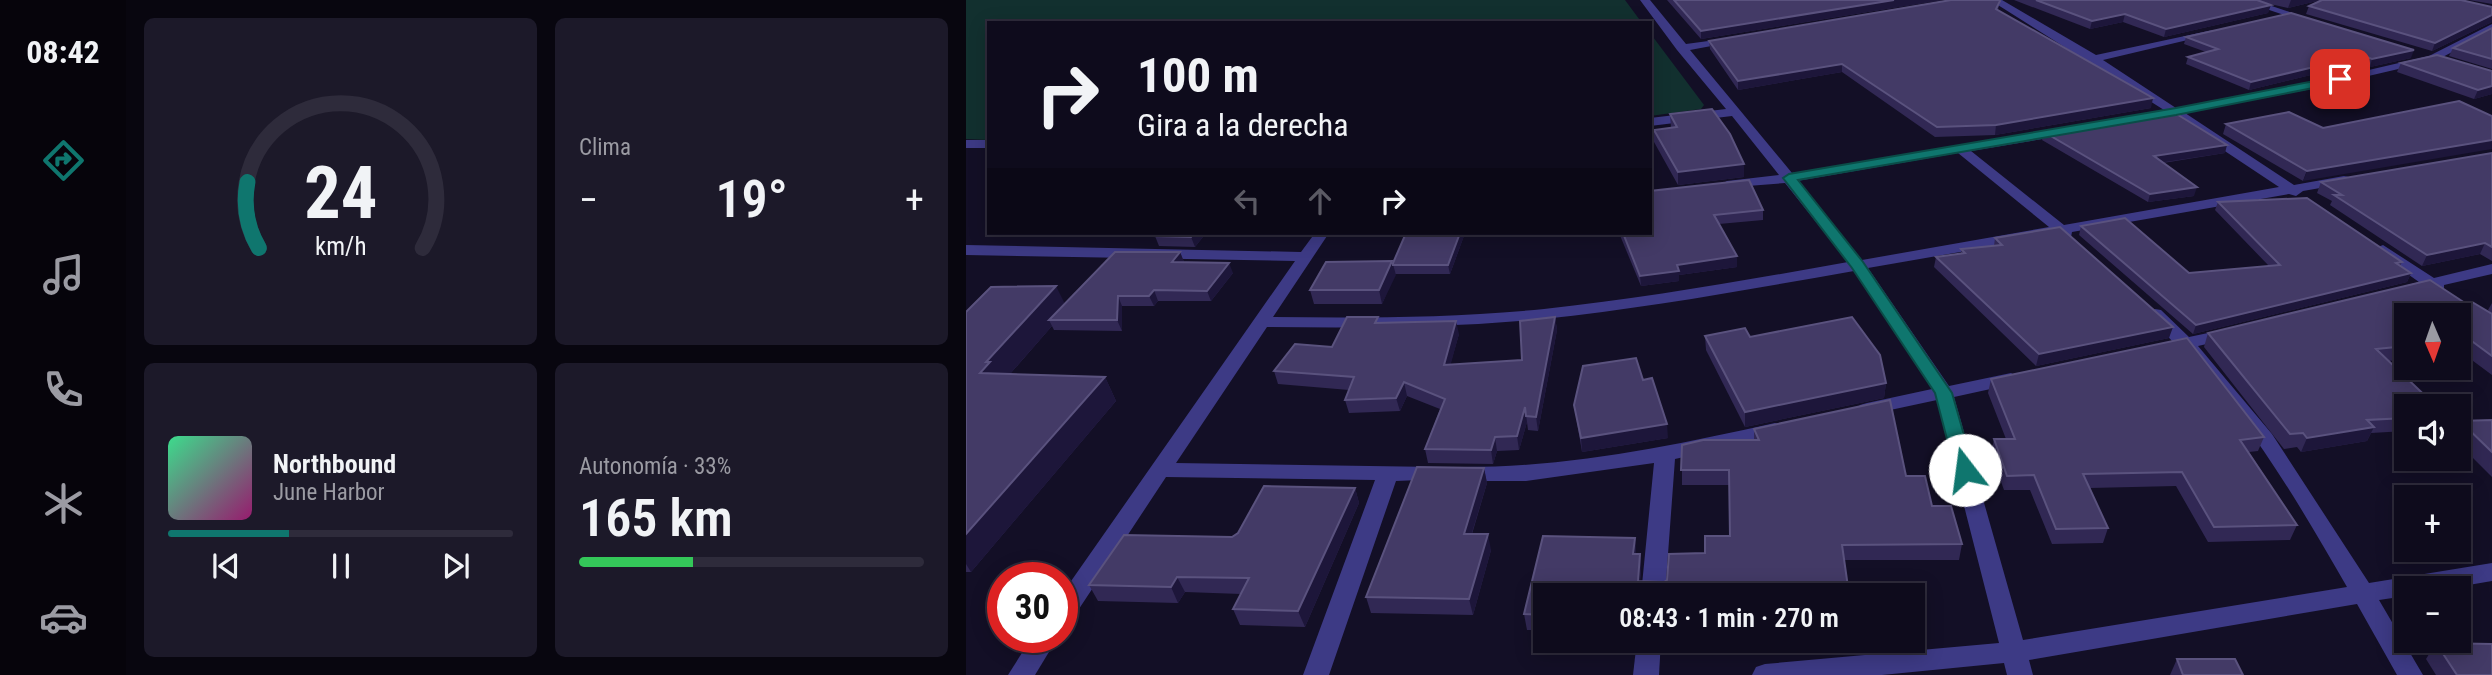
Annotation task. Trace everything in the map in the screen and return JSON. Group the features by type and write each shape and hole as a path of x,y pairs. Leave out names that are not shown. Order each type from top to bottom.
{"street":[{"path":"1646,0 1681,48 1858,265 1944,393 2017,664"},
{"path":"1995,0 2176,111 2314,204"},
{"path":"2244,0 2328,26"},
{"path":"2263,20 2301,9"},
{"path":"2136,118 2439,60 2492,27"},
{"path":"2094,59 2224,29"},
{"path":"1681,48 1748,37"},
{"path":"2407,50 2439,60"},
{"path":"1652,122 1733,112"},
{"path":"1720,186 1789,178 2082,128"},
{"path":"966,144 987,144"},
{"path":"1961,149 2080,247"},
{"path":"1261,322 1401,323 1542,314 1677,297 2359,178"},
{"path":"1078,590 1321,235"},
{"path":"2368,240 2452,297"},
{"path":"966,250 1306,257"},
{"path":"2391,294 2492,269"},
{"path":"2139,300 2188,343 2292,477 2410,675"},
{"path":"2147,352 2242,330"},
{"path":"1851,413 2025,376"},
{"path":"1160,470 1526,474 1665,454 1798,425"},
{"path":"1654,583 1665,454"},
{"path":"1316,675 1388,474"},
{"path":"1765,675 2017,664 2362,592 2492,572"},
{"path":"1021,675 1035,653"},
{"path":"1646,675 1648,653"}],"green space":[{"path":"966,0 1625,0 1641,21 987,21 987,140 966,139"},
{"path":"1652,36 1704,105 1701,109 1652,116"}],"building":[{"path":"1674,0 1894,0 1701,31"},
{"path":"1951,0 1999,0 1996,9 2153,98 1996,125 1937,127 1842,64 1738,81 1709,41"},
{"path":"2036,0 2257,0 2271,5 2166,29 2125,14 2092,21"},
{"path":"2322,0 2461,0 2492,7 2492,15 2435,43 2309,6"},
{"path":"2291,13 2414,50 2372,59 2367,57 2349,62 2343,60 2251,82 2188,57 2218,49 2186,37"},
{"path":"2492,28 2492,59 2453,48"},
{"path":"2437,55 2492,71 2492,86 2478,90 2401,63"},
{"path":"2459,101 2492,116 2492,140 2307,171 2226,124 2289,112 2323,128"},
{"path":"1712,109 1730,134 1744,164 1678,172 1654,130 1677,127 1670,114"},
{"path":"2170,110 2227,145 2154,156 2197,187 2150,194 2044,132"},
{"path":"2492,153 2492,247 2485,243 2427,255 2334,195 2342,195 2321,182"},
{"path":"1749,180 1763,210 1714,215 1737,256 1677,265 1679,271 1640,276 1624,235 1652,235 1652,191"},
{"path":"2307,198 2402,262 2396,263 2411,273 2196,325 2081,226 2125,218 2189,273 2280,265 2218,202"},
{"path":"2060,227 2173,327 2039,354 1936,257 1965,253 1961,249 2002,245 1995,238"},
{"path":"1156,235 1192,235 1191,237"},
{"path":"1405,235 1459,235 1448,265 1393,263"},
{"path":"1115,252 1180,252 1172,262 1229,263 1207,291 1154,290 1149,296 1118,296 1117,320 1049,320"},
{"path":"1392,261 1379,290 1310,290 1326,262"},
{"path":"2430,280 2465,303 2394,303 2394,347 2376,349 2394,366 2394,380 2409,380 2423,394 2394,394 2394,419 2367,420 2374,427 2307,438 2303,433 2290,434 2208,333"},
{"path":"1056,286 986,362 990,362 980,373 1105,377 966,534 966,312 991,287"},
{"path":"2472,302 2492,314 2492,356 2471,340 2471,303 2465,303"},
{"path":"1347,317 1378,317 1375,323 1456,321 1444,365 1522,360 1520,321 1555,317 1536,417 1526,416 1525,407 1517,436 1495,437 1491,450 1425,449 1445,399 1404,382 1396,398 1345,400 1354,377 1274,371 1295,344 1332,347"},
{"path":"1852,317 1880,355 1886,383 1745,412 1705,336 1745,328 1750,337"},
{"path":"2187,338 2264,437 2240,440 2297,525 2214,527 2182,472 2083,474 2108,528 2056,529 2034,475 2007,476 1994,439 2015,439 1991,379"},
{"path":"1636,358 1643,380 1652,378 1667,424 1581,438 1574,405 1583,366"},
{"path":"1890,400 1906,476 1925,476 1932,506 1951,506 1962,544 1842,545 1847,583 1533,583 1533,614 1524,614 1543,536 1635,538 1633,554 1640,554 1638,581 1664,582 1667,580 1669,554 1705,553 1705,536 1730,536 1729,470 1681,470 1682,445 1703,440 1759,440 1754,429"},
{"path":"2492,420 2492,452 2471,432 2471,421"},
{"path":"1417,467 1484,468 1464,534 1488,534 1469,599 1366,597"},
{"path":"1264,486 1355,488 1298,611 1233,609 1249,578 1177,577 1171,587 1089,585 1124,535 1232,537 1238,533"},
{"path":"2471,644 2492,644 2492,675 2457,675 2443,653 2471,653"},
{"path":"2177,659 2235,659 2243,675 2183,675"}],"route":[{"path":"1965,470 1944,393 1858,265 1789,178 2176,111 2340,79"}]}
